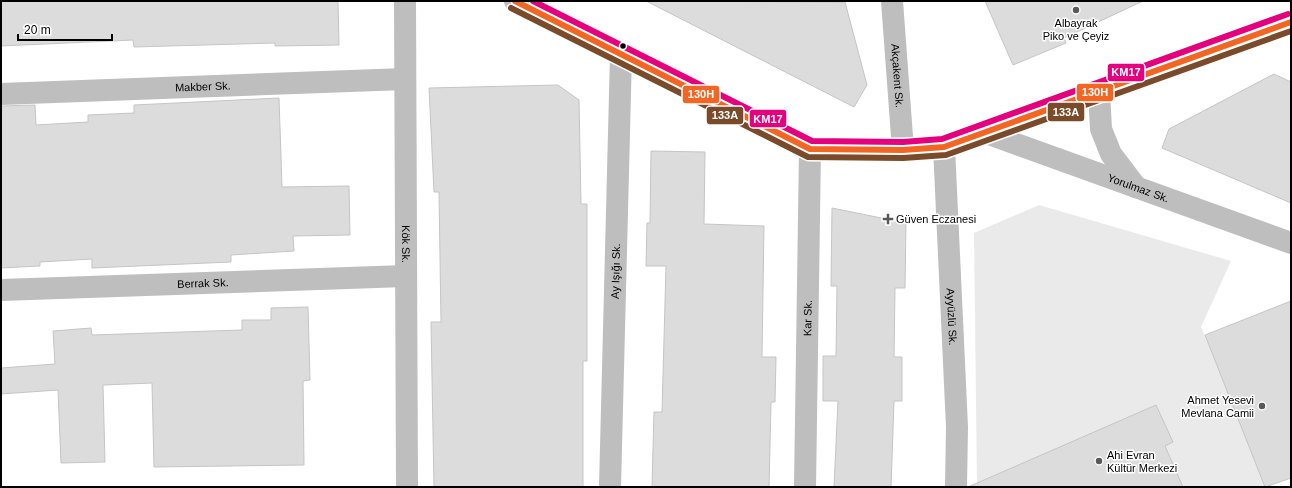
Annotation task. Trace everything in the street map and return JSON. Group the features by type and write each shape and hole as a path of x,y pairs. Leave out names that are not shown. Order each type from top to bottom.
{"street":[{"name":"Kök Sk.","path":"405,1 407,487"},
{"name":"Akçakent Sk.","path":"892,1 903,150"},
{"path":"525,3 621,54 810,149 903,150 944,147 1291,22"},
{"name":"Ay Işığı Sk.","path":"610,487 621,54"},
{"name":"Makber Sk.","path":"1,94 405,79"},
{"path":"1099,92 1101,129 1112,154 1136,187"},
{"name":"Yorulmaz Sk.","path":"986,133 1291,244"},
{"name":"Ayyüzlü Sk.","path":"944,147 957,427 956,487"},
{"name":"Kar Sk.","path":"805,487 810,149"},
{"name":"Berrak Sk.","path":"1,290 405,276"}],"shaded area":[{"path":"1039,205 1231,261 1201,327 1272,487 977,487 974,233"}],"building":[{"path":"1,1 338,1 339,45 275,46 275,43 134,47 133,40 1,46"},
{"path":"646,1 845,2 867,85 854,107"},
{"path":"985,1 1143,1 1064,38 1066,43 1013,65"},
{"path":"1274,74 1291,82 1291,203 1162,148 1169,129"},
{"path":"558,85 579,100 581,204 587,204 587,361 583,361 583,487 434,487 431,322 441,322 439,192 434,192 429,88"},
{"path":"279,98 282,187 349,186 350,235 293,236 294,251 231,255 231,262 92,268 92,259 40,262 40,266 1,268 1,106 35,105 36,125 88,122 88,115 134,113 134,105"},
{"path":"651,151 705,152 704,224 764,226 762,357 776,357 775,402 771,402 769,487 652,487 654,412 662,412 666,266 646,266 647,223 650,223"},
{"path":"832,208 906,223 905,288 895,288 894,357 902,357 902,401 894,401 891,487 834,487 838,401 823,401 823,356 836,356 837,286 831,286"},
{"name":"Ahmet Yesevi Mevlana Camii","path":"1291,301 1291,478 1265,487 1205,335"},
{"path":"308,307 310,380 303,381 304,465 154,467 152,383 103,385 105,462 61,463 58,390 1,394 1,368 55,364 53,331 91,328 92,335 242,330 242,320 271,320 271,308"},
{"name":"Ahi Evran Kültür Merkezi","path":"1156,405 1173,442 1165,446 1183,487 968,487"}],"transit line":[{"name":"130H","path":"515,1 810,149 903,150 944,147 1291,22"},
{"name":"KM17","path":"533,1 812,141 903,142 942,139 1288,14"},
{"name":"133A","path":"511,8 808,157 903,158 946,155 1291,31"}],"place":[{"name":"Albayrak Piko ve Çeyiz","path":"1076,10"},
{"name":"Güven Eczanesi","path":"888,219"},
{"name":"Ahmet Yesevi Mevlana Camii","path":"1262,406"},
{"name":"Ahi Evran Kültür Merkezi","path":"1099,461"}]}
